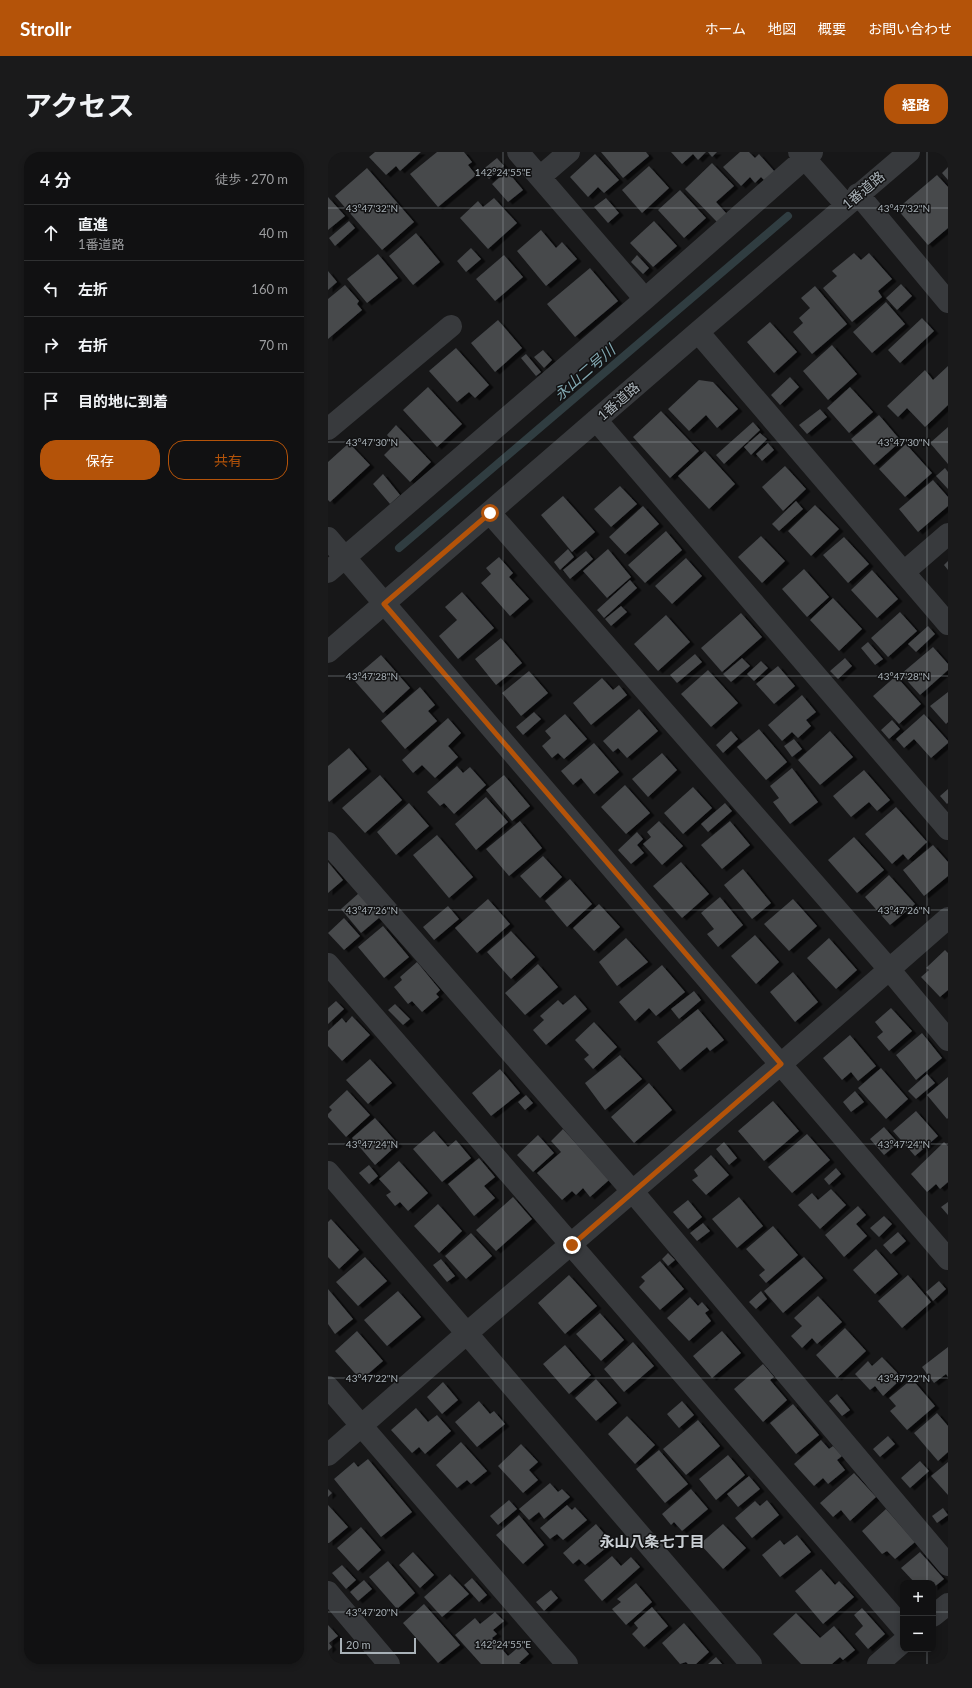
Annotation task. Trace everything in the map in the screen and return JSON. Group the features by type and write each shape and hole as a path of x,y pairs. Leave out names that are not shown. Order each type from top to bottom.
{"street":[{"path":"518,152 645,299"},
{"path":"540,177 569,152"},
{"name":"1番道路","path":"328,652 852,199 909,152"},
{"path":"328,572 645,299 805,154 852,199 948,302"},
{"path":"328,429 451,326"},
{"path":"698,332 948,624"},
{"path":"596,420 948,829"},
{"path":"490,513 889,969 948,1040"},
{"path":"904,572 948,534"},
{"path":"328,538 948,1259"},
{"path":"328,843 633,1192 948,1565"},
{"path":"328,1455 948,918"},
{"path":"328,964 900,1625"},
{"path":"328,1172 751,1664"},
{"path":"328,1387 567,1664"},
{"path":"328,1592 389,1664"},
{"path":"936,1614 948,1604"},
{"path":"878,1664 900,1645"}],"building":[{"path":"375,152 421,152 400,171 396,166 386,175 369,157"},
{"path":"437,152 464,152 472,162 468,165 476,175 438,207 410,174"},
{"path":"601,152 646,152 649,156 623,178"},
{"path":"671,152 706,152 698,160 693,154 682,164"},
{"path":"708,152 717,152 712,157"},
{"path":"740,152 749,152 755,158 759,154 775,172 765,181 761,177 755,183 750,177 741,186 723,167"},
{"path":"595,154 619,180 604,193 598,187 588,197 570,177"},
{"path":"497,158 504,166 489,179 481,171"},
{"path":"712,163 734,186 716,202 727,214 717,222 685,189"},
{"path":"649,166 669,188 642,213 622,190"},
{"path":"948,167 948,180 942,173"},
{"path":"367,168 414,222 382,250 335,196"},
{"path":"507,171 523,190 508,202 492,184"},
{"path":"937,175 948,187 948,228 928,245 897,209"},
{"path":"680,190 706,218 684,238 658,210"},
{"path":"328,197 345,216 328,230"},
{"path":"494,198 517,223 488,249 460,218 478,201 483,207"},
{"path":"606,198 619,213 608,223 594,207"},
{"path":"349,221 355,228 335,246 329,238"},
{"path":"654,221 677,246 653,267 630,243"},
{"path":"541,230 556,248 562,242 577,259 546,286 517,251"},
{"path":"416,233 440,262 413,285 389,256"},
{"path":"471,248 481,259 466,272 457,261"},
{"path":"854,253 861,260 869,253 892,279 878,291 882,297 852,322 823,288 837,276 832,271"},
{"path":"378,254 398,278 367,303 347,279"},
{"path":"504,255 523,277 495,301 476,279"},
{"path":"637,255 649,268 643,274 631,262"},
{"path":"590,268 618,301 575,337 547,304"},
{"path":"328,271 337,282 328,290"},
{"path":"901,284 912,296 897,310 886,298"},
{"path":"345,285 359,301 357,304 362,310 328,339 328,299"},
{"path":"815,286 847,324 812,354 793,332 803,323 799,318 810,308 801,298"},
{"path":"886,302 905,324 872,353 853,332"},
{"path":"922,318 934,331 900,363 888,350"},
{"path":"498,320 522,348 495,372 471,343"},
{"path":"770,322 797,352 774,373 747,342"},
{"path":"832,345 857,374 828,400 803,371"},
{"path":"456,348 489,385 475,398 469,392 457,402 429,371"},
{"path":"543,350 552,360 544,368 534,357"},
{"path":"526,354 541,372 536,376 521,358"},
{"path":"948,366 948,405 925,427 907,408 898,417 887,406 925,370 933,380"},
{"path":"790,377 799,387 780,405 771,395"},
{"path":"699,380 713,382 738,409 717,428 706,415 689,431 668,409"},
{"path":"428,387 462,424 437,447 403,410"},
{"path":"850,387 873,412 849,433 827,408"},
{"path":"820,409 827,417 807,434 799,425"},
{"path":"661,411 699,451 670,478 633,437"},
{"path":"879,415 901,441 874,465 851,439"},
{"path":"753,422 760,430 724,464 716,455"},
{"path":"396,425 431,462 410,482 384,455 395,444 387,435"},
{"path":"948,427 948,464 930,443"},
{"path":"760,433 767,439 751,455 744,447"},
{"path":"349,443 370,465 330,502 328,500 328,462"},
{"path":"768,443 774,450 762,461 756,454"},
{"path":"906,444 932,473 905,497 879,469"},
{"path":"705,451 735,484 709,509 678,476"},
{"path":"785,466 806,489 783,511 762,487"},
{"path":"945,468 948,472 948,489 936,476"},
{"path":"383,474 400,495 390,504 373,484"},
{"path":"933,480 948,497 948,506 918,532 899,509"},
{"path":"620,486 637,504 611,527 594,509"},
{"path":"563,496 595,532 572,552 541,515"},
{"path":"796,501 803,509 779,531 772,524"},
{"path":"815,505 839,529 811,556 788,531"},
{"path":"643,506 659,524 625,554 609,537"},
{"path":"666,531 682,550 645,583 628,565"},
{"path":"761,536 785,561 762,583 738,557"},
{"path":"844,537 869,564 848,583 823,555"},
{"path":"568,549 574,557 560,570 554,562"},
{"path":"608,549 631,577 607,598 583,571"},
{"path":"586,551 593,559 570,579 563,570"},
{"path":"499,557 513,573 509,577 529,599 510,616 481,583 491,574 486,568"},
{"path":"686,558 702,576 672,604 655,586"},
{"path":"948,561 948,570 944,565"},
{"path":"804,569 829,597 807,617 782,589"},
{"path":"872,570 898,599 877,618 851,590"},
{"path":"630,580 637,588 604,618 597,610"},
{"path":"462,592 494,628 458,659 439,636 457,620 445,607"},
{"path":"833,598 862,629 839,651 810,620"},
{"path":"621,606 627,612 611,626 605,619"},
{"path":"900,612 917,631 888,657 871,638"},
{"path":"741,613 762,637 722,672 701,648"},
{"path":"666,615 690,642 658,671 634,644"},
{"path":"928,626 935,634 916,652 908,644"},
{"path":"501,638 522,663 496,685 475,659"},
{"path":"868,642 883,659 875,665 861,648"},
{"path":"933,647 948,664 948,670 920,695 901,674"},
{"path":"695,654 702,662 677,683 670,675"},
{"path":"381,655 410,688 383,713 353,679"},
{"path":"742,658 750,666 731,682 723,674"},
{"path":"845,658 852,666 838,679 830,671"},
{"path":"761,661 768,668 754,681 747,674"},
{"path":"778,666 795,686 774,704 756,684"},
{"path":"708,670 738,703 711,727 681,694"},
{"path":"529,671 548,693 521,716 502,693"},
{"path":"896,676 921,704 899,724 873,696"},
{"path":"602,678 613,690 619,685 627,695 591,725 573,703"},
{"path":"420,687 435,705 428,711 437,721 405,749 381,721"},
{"path":"948,692 948,722 946,724 930,706"},
{"path":"802,695 816,712 806,720 811,726 798,738 792,732 782,741 768,725"},
{"path":"639,709 658,731 627,758 618,748 613,752 603,741"},
{"path":"534,712 541,719 523,735 516,727"},
{"path":"565,714 587,739 564,759 558,753 552,758 542,746 551,738 545,731"},
{"path":"924,714 948,741 948,743 931,758 914,739 904,748 896,739"},
{"path":"448,718 461,733 448,746 458,757 435,778 422,765 413,773 402,760"},
{"path":"892,720 900,729 889,739 881,730"},
{"path":"759,729 787,762 766,780 737,747"},
{"path":"731,731 738,739 723,753 716,745"},
{"path":"830,731 853,757 820,785 798,760"},
{"path":"794,739 802,749 792,757 784,746"},
{"path":"594,743 619,772 594,794 581,778 573,785 561,771"},
{"path":"349,748 367,769 329,802 328,766"},
{"path":"662,753 677,770 648,797 632,779"},
{"path":"457,766 463,773 470,767 486,785 454,814 444,803 440,806 427,792"},
{"path":"792,768 818,802 790,824 773,802 779,798 770,786"},
{"path":"864,770 890,800 877,811 869,802 851,817 833,796"},
{"path":"380,775 402,800 365,833 342,808"},
{"path":"504,775 530,806 512,821 486,790"},
{"path":"625,785 650,813 626,834 601,807"},
{"path":"693,787 712,808 683,834 664,813"},
{"path":"948,789 948,803 947,804 940,796"},
{"path":"486,797 508,822 476,850 455,824"},
{"path":"409,803 429,826 396,855 377,832"},
{"path":"725,803 732,811 708,832 701,824"},
{"path":"896,807 927,842 908,860 903,854 892,864 865,834"},
{"path":"520,821 542,848 509,876 486,849"},
{"path":"659,821 683,846 662,865 643,844 651,837 647,832"},
{"path":"730,821 750,845 722,869 701,845"},
{"path":"637,832 643,839 637,845 644,853 631,864 618,850"},
{"path":"437,835 473,877 449,898 413,855"},
{"path":"854,837 884,870 857,893 828,860"},
{"path":"933,845 948,862 948,876 924,896 903,870"},
{"path":"543,856 562,877 540,898 520,876"},
{"path":"328,862 343,880 328,893"},
{"path":"681,862 709,894 682,918 653,886"},
{"path":"743,869 771,903 752,919 724,885"},
{"path":"889,875 915,904 890,925 865,897"},
{"path":"570,879 592,904 567,927 545,901"},
{"path":"359,893 380,917 361,933 341,909"},
{"path":"720,897 743,925 718,947 707,934 714,929 701,913"},
{"path":"488,899 510,924 477,953 455,928"},
{"path":"793,899 817,926 789,951 764,924"},
{"path":"599,904 620,927 594,951 573,928"},
{"path":"448,906 459,919 434,940 423,927"},
{"path":"344,918 360,936 344,950 328,933"},
{"path":"383,926 409,957 384,978 358,947"},
{"path":"511,931 535,957 511,979 487,952"},
{"path":"755,935 779,962 756,984 731,956"},
{"path":"626,938 648,962 617,986 599,962"},
{"path":"829,938 857,970 836,989 807,958"},
{"path":"945,950 948,953 948,990 940,997 921,977 929,970 926,968"},
{"path":"417,962 440,990 436,994 439,997 422,1012 412,1001 408,1004 394,987 402,980 400,977"},
{"path":"538,964 558,987 525,1015 505,993"},
{"path":"662,965 685,992 656,1016 649,1008 635,1021 619,1002"},
{"path":"793,972 818,1002 795,1022 770,992"},
{"path":"694,991 701,1000 679,1019 671,1009"},
{"path":"575,995 587,1009 546,1045 533,1030 544,1020 540,1016 558,1000 563,1005"},
{"path":"336,1001 344,1009 328,1024 328,1008"},
{"path":"395,1004 410,1019 403,1025 388,1010"},
{"path":"891,1008 912,1031 889,1051 877,1037 883,1032 875,1022"},
{"path":"698,1009 724,1040 710,1051 707,1047 680,1070 657,1042"},
{"path":"352,1016 370,1035 342,1061 328,1046 328,1031 342,1018 346,1023"},
{"path":"594,1022 617,1047 593,1069 584,1059 589,1055 575,1040"},
{"path":"922,1033 942,1058 916,1080 896,1055"},
{"path":"850,1035 876,1066 858,1081 851,1072 842,1080 823,1058"},
{"path":"620,1055 642,1079 605,1110 585,1083"},
{"path":"370,1059 392,1083 368,1104 346,1080"},
{"path":"881,1068 908,1099 886,1119 858,1088"},
{"path":"500,1069 520,1093 491,1116 472,1093"},
{"path":"927,1074 935,1083 916,1099 908,1091"},
{"path":"948,1077 948,1118 947,1119 927,1095"},
{"path":"649,1083 672,1110 634,1143 611,1117"},
{"path":"347,1090 370,1115 346,1137 328,1117 328,1114 332,1110 329,1107"},
{"path":"855,1091 864,1102 851,1112 843,1102"},
{"path":"526,1095 533,1103 525,1110 518,1102"},
{"path":"773,1101 799,1131 764,1161 738,1131"},
{"path":"916,1111 938,1136 915,1156 893,1131"},
{"path":"375,1118 398,1144 375,1165 352,1138"},
{"path":"884,1127 898,1143 884,1155 870,1139"},
{"path":"563,1129 609,1180 590,1197 583,1188 576,1195 572,1191 562,1200 537,1173 561,1152 551,1141"},
{"path":"434,1131 448,1147 456,1140 471,1158 442,1182 413,1149"},
{"path":"807,1134 830,1160 792,1193 768,1167"},
{"path":"538,1135 554,1153 533,1172 517,1155"},
{"path":"724,1142 737,1158 729,1165 716,1149"},
{"path":"944,1142 948,1146 948,1182 940,1189 936,1184 927,1192 911,1174"},
{"path":"711,1155 729,1175 706,1195 692,1180 698,1176 694,1170"},
{"path":"479,1158 495,1177 484,1186 495,1198 474,1216 448,1184"},
{"path":"399,1161 428,1193 408,1211 400,1202 395,1206 386,1195 391,1192 379,1179"},
{"path":"369,1165 378,1176 369,1184 359,1173"},
{"path":"836,1168 841,1174 829,1185 824,1179"},
{"path":"831,1189 846,1205 820,1229 798,1205 812,1193 818,1200"},
{"path":"513,1197 532,1219 496,1251 476,1230"},
{"path":"739,1197 763,1226 737,1248 712,1219"},
{"path":"688,1200 702,1217 688,1229 673,1212"},
{"path":"948,1202 948,1215 941,1207"},
{"path":"438,1204 462,1231 439,1253 414,1226"},
{"path":"858,1206 866,1215 856,1224 867,1236 844,1257 825,1235"},
{"path":"884,1216 892,1224 879,1237 870,1228"},
{"path":"331,1219 359,1250 339,1269 328,1257 328,1222"},
{"path":"703,1223 710,1231 697,1241 690,1233"},
{"path":"773,1226 798,1255 766,1283 759,1275 765,1270 746,1249"},
{"path":"898,1232 906,1241 891,1254 883,1245"},
{"path":"471,1233 492,1256 466,1279 445,1256"},
{"path":"876,1249 898,1274 875,1294 853,1270"},
{"path":"668,1253 675,1260 668,1266 662,1259"},
{"path":"365,1257 387,1281 358,1306 336,1282"},
{"path":"804,1257 823,1278 783,1313 764,1291"},
{"path":"441,1259 455,1276 447,1282 433,1265"},
{"path":"660,1261 684,1289 660,1310 639,1287 645,1281 641,1277"},
{"path":"569,1275 597,1306 565,1334 538,1303"},
{"path":"908,1275 931,1302 902,1328 878,1301"},
{"path":"939,1281 946,1289 933,1301 926,1292"},
{"path":"328,1289 353,1319 335,1334 328,1324"},
{"path":"398,1291 421,1317 387,1346 364,1320"},
{"path":"761,1291 767,1299 756,1309 749,1302"},
{"path":"818,1296 842,1322 817,1344 812,1338 802,1348 791,1336 802,1326 794,1318"},
{"path":"690,1297 698,1306 702,1302 709,1310 705,1313 711,1321 689,1341 667,1318"},
{"path":"600,1313 624,1340 601,1361 576,1334"},
{"path":"845,1328 866,1351 837,1378 816,1355"},
{"path":"357,1331 383,1361 361,1380 335,1351"},
{"path":"722,1331 741,1353 712,1378 693,1356"},
{"path":"633,1342 654,1366 624,1392 604,1369"},
{"path":"565,1345 591,1375 569,1394 543,1364"},
{"path":"948,1347 948,1377 946,1374 934,1383 922,1367"},
{"path":"882,1357 902,1378 883,1396 875,1386 870,1390 855,1374 868,1361 872,1366"},
{"path":"763,1364 774,1377 770,1380 787,1400 763,1422 734,1389"},
{"path":"596,1379 617,1403 596,1421 575,1398"},
{"path":"912,1379 935,1406 907,1430 890,1411 896,1406 889,1398"},
{"path":"443,1382 458,1400 442,1414 427,1397"},
{"path":"837,1394 850,1410 842,1416 829,1401"},
{"path":"479,1401 490,1414 494,1411 505,1424 477,1447 455,1422"},
{"path":"682,1401 694,1415 679,1428 667,1414"},
{"path":"793,1404 819,1435 796,1454 770,1423"},
{"path":"416,1408 428,1422 437,1415 451,1431 425,1454 419,1447 412,1453 391,1430"},
{"path":"937,1413 948,1426 948,1452 938,1461 914,1433"},
{"path":"627,1416 655,1445 635,1464 608,1434"},
{"path":"698,1420 720,1446 686,1475 663,1449"},
{"path":"888,1436 895,1444 880,1457 873,1449"},
{"path":"821,1440 829,1449 833,1446 842,1456 837,1460 845,1470 828,1484 823,1478 814,1486 794,1464"},
{"path":"461,1442 487,1471 471,1484 467,1480 457,1488 436,1465"},
{"path":"521,1444 538,1462 529,1470 538,1480 523,1493 498,1466"},
{"path":"659,1450 688,1484 665,1503 636,1469"},
{"path":"728,1455 745,1475 716,1500 699,1479"},
{"path":"368,1459 412,1512 381,1537 334,1479 354,1462 358,1467"},
{"path":"920,1461 929,1471 910,1488 901,1478"},
{"path":"948,1462 948,1495 931,1476"},
{"path":"854,1473 876,1497 850,1521 841,1510 833,1517 820,1503"},
{"path":"749,1476 760,1489 738,1507 727,1494"},
{"path":"550,1483 558,1492 562,1489 570,1497 544,1519 539,1512 529,1520 519,1509"},
{"path":"328,1489 332,1493 328,1497"},
{"path":"691,1489 708,1509 682,1531 674,1522 671,1525 662,1514"},
{"path":"509,1500 517,1509 498,1525 490,1516"},
{"path":"767,1500 779,1515 752,1538 735,1518 755,1501 760,1506"},
{"path":"328,1505 348,1527 329,1543 328,1543"},
{"path":"567,1505 572,1510 575,1507 587,1520 563,1540 557,1534 550,1539 540,1528"},
{"path":"943,1508 948,1515 937,1523 932,1516"},
{"path":"886,1509 915,1542 895,1559 887,1551 882,1554 862,1531"},
{"path":"519,1515 544,1545 523,1564 496,1535"},
{"path":"596,1524 612,1543 585,1565 579,1559 573,1564 563,1553"},
{"path":"723,1524 746,1548 723,1569 700,1544"},
{"path":"361,1527 381,1550 358,1571 337,1548"},
{"path":"797,1535 811,1552 780,1577 762,1555 780,1540 784,1545"},
{"path":"413,1552 434,1575 420,1588 399,1565"},
{"path":"920,1552 944,1579 936,1586 936,1580 912,1580 901,1568"},
{"path":"612,1556 621,1566 631,1557 640,1567 602,1601 584,1580"},
{"path":"388,1561 415,1593 397,1609 369,1577"},
{"path":"342,1565 356,1580 346,1589 332,1573"},
{"path":"821,1569 835,1585 839,1581 854,1597 823,1624 795,1591"},
{"path":"450,1574 469,1594 442,1617 424,1597"},
{"path":"472,1578 487,1595 479,1602 464,1585"},
{"path":"364,1580 372,1589 358,1601 350,1592"},
{"path":"636,1583 652,1602 626,1625 612,1609 621,1602 617,1599"},
{"path":"551,1590 558,1598 544,1611 536,1602"},
{"path":"424,1604 460,1645 438,1663 403,1623"},
{"path":"652,1607 668,1626 644,1647 632,1634 638,1628 634,1623"},
{"path":"862,1608 885,1634 868,1649 855,1634 863,1626 854,1615"},
{"path":"495,1612 504,1621 493,1630 497,1634 492,1638 508,1656 521,1645 529,1654 519,1663 521,1664 481,1664 455,1635 475,1618 480,1624"},
{"path":"796,1613 820,1638 834,1626 855,1650 843,1660 840,1657 832,1664 801,1664 773,1634"},
{"path":"684,1623 709,1652 696,1664 688,1664 686,1662 680,1664 662,1643"},
{"path":"328,1625 338,1636 329,1643 332,1647 328,1651"},
{"path":"716,1657 722,1664 708,1664"}],"waterway":[{"name":"永山二号川","path":"399,548 788,216"}],"district":[{"name":"永山八条七丁目","path":"652,1541"}],"route":[{"path":"490,513 384,604 781,1064 572,1245"}]}
